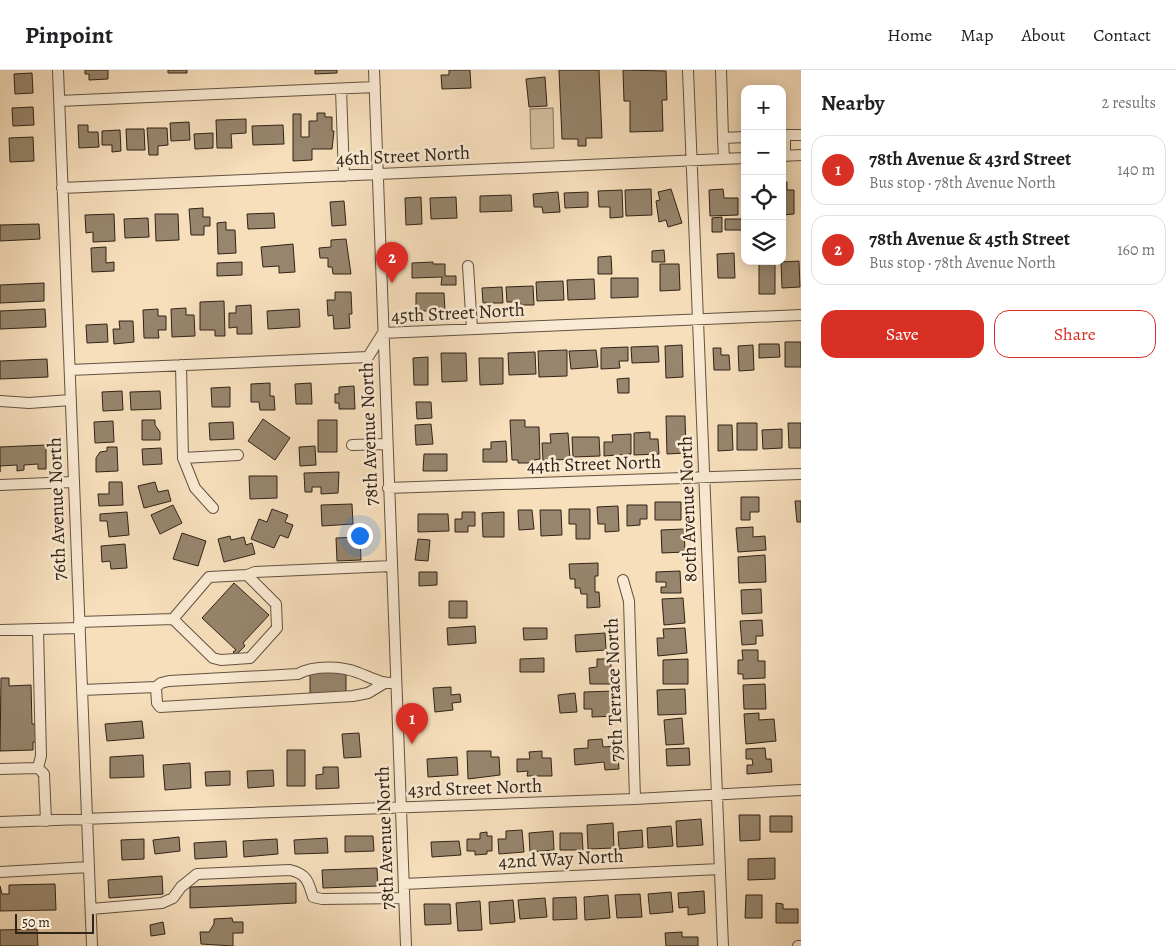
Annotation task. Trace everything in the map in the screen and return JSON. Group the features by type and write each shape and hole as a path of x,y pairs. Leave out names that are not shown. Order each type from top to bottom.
{"street":[{"name":"76th Avenue North","path":"58,70 92,946"},
{"name":"78th Avenue North","path":"374,70 406,946"},
{"name":"80th Avenue North","path":"688,70 723,946"},
{"path":"721,70 724,159"},
{"path":"59,100 375,87"},
{"path":"342,89 344,176"},
{"path":"786,135 801,134"},
{"path":"723,138 741,137"},
{"path":"786,156 801,155"},
{"name":"46th Street North","path":"62,188 741,158"},
{"path":"468,266 472,329"},
{"name":"45th Street North","path":"70,370 368,357 383,333 801,315"},
{"path":"181,365 183,458 195,488 213,508"},
{"path":"0,401 29,403 71,400"},
{"path":"352,445 387,444"},
{"path":"183,458 238,455"},
{"name":"44th Street North","path":"388,488 801,474"},
{"path":"0,485 74,482"},
{"path":"0,630 38,630 80,625 173,619 209,577 247,575 255,572 392,566"},
{"path":"173,619 213,658 221,660 250,658 277,628 276,604 247,575"},
{"name":"79th Terrace North","path":"623,580 629,601 635,799"},
{"path":"38,630 42,756 38,768"},
{"path":"82,690 156,687 160,683 169,681 298,674 306,670 345,668 383,684"},
{"path":"156,687 157,702 160,707 353,696 368,693 383,684 396,683"},
{"path":"0,769 38,768 44,774 46,821"},
{"name":"43rd Street North","path":"0,822 635,799 717,793 801,790"},
{"path":"0,872 89,867"},
{"name":"42nd Way North","path":"404,884 720,869"},
{"path":"91,909 162,903 173,898 181,887 197,874 290,870 300,872 308,878 313,897 322,899 404,898"}],"shaded area":[{"path":"553,108 554,148 531,149 530,109"}],"building":[{"path":"85,70 108,70 108,79 89,80 89,74 85,74"},
{"path":"168,70 187,70 187,73 168,73"},
{"path":"315,70 337,70 337,73 315,74"},
{"path":"449,70 470,70 471,88 442,89 441,75 449,75"},
{"path":"559,70 599,70 602,138 586,138 586,146 578,146 578,139 562,139"},
{"path":"623,70 666,71 667,100 662,100 663,131 630,132 630,101 624,101"},
{"path":"32,73 33,93 15,94 14,74"},
{"path":"545,77 547,106 529,107 526,79"},
{"path":"33,107 34,125 13,126 12,108"},
{"path":"317,113 325,113 325,117 332,117 332,131 334,131 332,149 312,149 312,160 293,161 293,114 301,114 301,137 309,137 309,121 317,121"},
{"path":"246,119 246,133 231,134 232,148 217,148 216,120"},
{"path":"189,122 190,140 171,141 170,123"},
{"path":"78,125 88,125 88,132 98,132 99,147 79,148"},
{"path":"283,125 284,144 253,145 252,126"},
{"path":"147,128 167,128 168,145 158,146 158,155 149,155"},
{"path":"126,129 144,129 145,150 127,150"},
{"path":"120,130 121,151 112,152 112,145 102,145 102,131"},
{"path":"213,133 213,148 195,149 194,134"},
{"path":"33,137 34,161 10,162 9,138"},
{"path":"786,182 787,190 794,190 794,214 786,215"},
{"path":"651,189 652,215 626,216 625,190"},
{"path":"671,189 682,223 668,227 666,220 659,222 656,201 660,200 658,192"},
{"path":"723,189 724,198 738,198 738,215 710,216 709,190"},
{"path":"622,190 623,217 610,218 610,207 599,207 598,191"},
{"path":"558,192 560,212 543,213 542,207 534,207 533,194"},
{"path":"588,192 588,207 565,208 564,193"},
{"path":"511,195 512,211 480,212 480,196"},
{"path":"421,197 422,224 406,225 405,198"},
{"path":"456,197 457,218 431,219 430,198"},
{"path":"344,201 346,225 332,226 330,202"},
{"path":"203,208 203,217 210,217 210,226 204,226 204,235 191,235 189,209"},
{"path":"274,213 275,228 248,229 247,214"},
{"path":"114,214 115,241 93,242 93,232 86,233 85,215"},
{"path":"155,214 178,214 179,240 156,241"},
{"path":"722,217 722,232 712,232 712,218"},
{"path":"148,218 149,237 125,238 124,219"},
{"path":"725,219 741,219 741,230 725,230"},
{"path":"226,222 226,230 235,230 236,253 218,254 217,223"},
{"path":"39,224 40,239 0,241 0,225"},
{"path":"346,239 351,274 333,274 332,267 328,267 328,258 320,258 319,248 331,247 331,240"},
{"path":"293,244 295,272 279,273 279,266 263,267 261,247"},
{"path":"106,247 106,263 114,262 114,271 92,272 91,248"},
{"path":"664,250 665,262 652,262 652,251"},
{"path":"734,253 735,278 718,278 717,254"},
{"path":"611,256 612,274 598,274 598,257"},
{"path":"799,261 800,287 782,288 781,265 786,265 786,262"},
{"path":"242,262 242,275 217,276 217,263"},
{"path":"433,262 433,264 445,264 445,276 456,276 456,285 441,285 442,277 412,278 412,263"},
{"path":"660,264 679,264 680,290 660,291"},
{"path":"759,265 775,265 775,294 759,294"},
{"path":"611,278 638,278 638,297 611,298"},
{"path":"594,279 595,299 568,300 567,280"},
{"path":"563,281 564,300 537,301 536,282"},
{"path":"44,283 44,301 0,303 0,285"},
{"path":"533,286 534,305 520,305 520,302 507,302 506,287"},
{"path":"502,287 503,303 483,303 482,288"},
{"path":"335,292 351,292 352,314 349,314 350,328 334,329 333,315 328,316 327,300 335,300"},
{"path":"416,293 444,293 445,311 416,311"},
{"path":"224,301 225,336 215,336 215,330 200,330 200,302"},
{"path":"251,305 252,334 237,334 237,327 229,328 229,313 236,313 236,306"},
{"path":"186,308 186,315 194,315 195,336 172,337 171,309"},
{"path":"45,309 46,327 0,329 0,311"},
{"path":"158,309 158,316 166,316 166,330 158,330 159,338 144,338 143,310"},
{"path":"299,309 300,327 268,329 267,311"},
{"path":"119,321 133,321 134,342 114,344 113,329 120,329"},
{"path":"107,324 108,342 87,343 86,325"},
{"path":"785,342 801,342 801,367 785,367"},
{"path":"759,344 779,344 780,357 759,358"},
{"path":"682,345 683,377 666,378 665,346"},
{"path":"753,345 754,370 739,371 738,346"},
{"path":"658,346 659,362 632,363 631,347"},
{"path":"628,347 628,361 619,361 620,368 601,369 601,348"},
{"path":"713,348 721,348 721,355 729,355 730,370 714,370"},
{"path":"567,350 567,376 539,377 538,351"},
{"path":"596,350 598,367 571,369 569,351"},
{"path":"535,352 536,374 509,375 508,353"},
{"path":"441,353 466,353 467,381 442,382"},
{"path":"428,357 428,385 414,385 413,358"},
{"path":"479,358 503,358 503,384 480,385"},
{"path":"47,359 48,377 0,379 0,361"},
{"path":"629,378 629,393 618,393 617,379"},
{"path":"270,383 270,396 274,396 275,410 260,410 259,402 251,402 251,384"},
{"path":"311,383 312,404 296,404 295,384"},
{"path":"354,386 355,409 339,409 339,403 335,403 335,394 339,394 339,387"},
{"path":"230,387 230,407 212,407 211,388"},
{"path":"122,391 123,410 103,411 102,392"},
{"path":"160,391 161,409 131,410 130,392"},
{"path":"416,402 431,402 432,418 417,419"},
{"path":"666,416 685,416 686,453 667,454"},
{"path":"263,419 290,438 275,460 248,441"},
{"path":"142,420 155,420 155,425 160,432 160,440 142,440"},
{"path":"318,420 337,420 337,452 318,452"},
{"path":"510,420 525,420 525,427 539,427 540,459 534,460 534,463 518,463 518,460 512,460"},
{"path":"113,421 114,442 95,443 94,422"},
{"path":"233,422 234,439 210,440 209,423"},
{"path":"737,423 757,423 757,450 737,450"},
{"path":"788,423 801,423 801,448 789,448"},
{"path":"431,424 433,444 416,445 415,425"},
{"path":"718,425 732,425 733,450 718,451"},
{"path":"782,429 782,448 763,449 762,430"},
{"path":"650,432 650,439 658,439 659,454 634,455 634,433"},
{"path":"568,433 570,459 543,461 542,443 551,443 550,434"},
{"path":"631,434 631,454 604,456 604,442 613,442 612,435"},
{"path":"572,437 599,437 600,456 573,457"},
{"path":"506,441 507,462 483,462 483,449 491,449 491,442"},
{"path":"46,445 46,469 38,469 38,464 24,465 24,470 17,471 17,465 0,466 0,447"},
{"path":"315,446 316,465 300,466 299,447"},
{"path":"107,447 117,447 118,471 96,472 96,458 100,452 107,451"},
{"path":"161,448 162,464 143,465 142,449"},
{"path":"424,454 447,454 447,471 423,471"},
{"path":"339,472 338,493 321,494 321,487 312,487 312,492 305,492 304,473"},
{"path":"249,476 277,476 277,498 250,499"},
{"path":"109,482 122,482 123,505 99,506 98,494 109,494"},
{"path":"155,482 158,492 168,490 171,501 144,508 138,486"},
{"path":"741,497 759,497 759,512 750,512 750,520 741,520"},
{"path":"795,501 801,501 801,522 797,522"},
{"path":"655,502 681,502 681,520 655,520"},
{"path":"352,504 353,524 322,526 321,505"},
{"path":"173,505 182,523 160,534 151,515"},
{"path":"627,505 647,505 647,519 640,519 640,525 627,526"},
{"path":"618,506 619,531 605,532 605,524 598,524 597,507"},
{"path":"272,509 288,515 285,522 293,525 288,538 280,535 274,548 251,539 259,519 267,522"},
{"path":"569,509 590,509 590,539 576,539 576,524 569,524"},
{"path":"518,510 532,510 534,529 519,530"},
{"path":"540,510 561,510 562,535 541,536"},
{"path":"127,512 129,535 109,537 107,521 100,521 100,514"},
{"path":"462,512 475,512 475,526 468,526 468,532 455,532 455,519 462,519"},
{"path":"504,512 504,537 483,537 482,513"},
{"path":"418,514 448,514 449,531 418,532"},
{"path":"753,527 753,537 765,536 766,550 738,552 736,528"},
{"path":"684,529 685,552 662,553 661,530"},
{"path":"182,533 206,541 198,566 173,559"},
{"path":"230,536 231,540 244,537 246,545 252,543 255,554 224,562 218,539"},
{"path":"360,537 361,560 337,561 336,538"},
{"path":"418,539 430,540 428,561 415,560"},
{"path":"125,544 127,568 111,569 110,561 102,562 101,546"},
{"path":"765,555 766,582 739,583 738,557"},
{"path":"598,563 598,576 595,576 595,592 599,592 600,607 587,608 587,594 581,594 580,588 575,588 575,579 570,579 569,564"},
{"path":"680,571 681,593 661,593 661,587 666,587 666,582 656,582 656,572"},
{"path":"419,572 437,572 437,585 419,586"},
{"path":"234,583 269,615 243,643 245,646 236,655 233,652 236,650 202,618"},
{"path":"761,589 762,613 742,614 741,590"},
{"path":"683,598 685,623 664,625 662,599"},
{"path":"449,601 467,601 467,618 449,618"},
{"path":"762,620 763,636 756,636 756,644 742,645 740,621"},
{"path":"475,626 476,643 448,645 447,628"},
{"path":"523,628 547,628 547,639 524,640"},
{"path":"685,628 687,653 658,656 657,638 664,638 663,629"},
{"path":"605,633 606,650 576,652 575,635"},
{"path":"742,650 758,650 758,661 765,661 765,678 743,679 743,674 738,674 738,660 743,660"},
{"path":"544,658 544,672 520,672 520,659"},
{"path":"597,659 611,659 611,684 590,684 589,668 597,667"},
{"path":"688,659 688,684 663,684 663,660"},
{"path":"346,670 346,695 310,696 310,671"},
{"path":"1,678 9,678 9,686 31,685 32,724 36,724 36,742 33,742 33,750 0,751"},
{"path":"765,684 766,709 744,709 743,685"},
{"path":"451,687 451,695 460,694 461,702 452,703 453,710 435,712 433,688"},
{"path":"685,689 686,714 658,715 657,690"},
{"path":"615,691 616,716 592,717 592,709 584,709 584,692"},
{"path":"575,693 577,712 560,713 558,695"},
{"path":"759,713 759,720 774,719 776,741 746,744 744,714"},
{"path":"682,718 684,744 666,745 664,720"},
{"path":"142,721 144,738 107,741 105,724"},
{"path":"359,733 361,757 344,758 342,734"},
{"path":"602,739 603,747 617,746 619,769 605,770 604,762 575,765 574,749 588,748 588,740"},
{"path":"689,748 690,765 667,766 666,749"},
{"path":"765,748 766,759 771,759 772,772 747,774 747,765 753,765 752,759 746,759 746,749"},
{"path":"287,750 305,750 305,786 287,786"},
{"path":"467,751 491,751 491,757 499,757 500,775 468,779"},
{"path":"542,751 542,758 551,758 552,776 527,776 528,771 517,772 517,759 530,759 529,752"},
{"path":"143,755 144,777 110,778 110,757"},
{"path":"457,757 458,775 428,777 427,759"},
{"path":"190,763 191,788 165,790 163,765"},
{"path":"323,767 338,767 339,788 316,789 316,775 323,774"},
{"path":"273,770 274,786 248,788 247,771"},
{"path":"230,771 230,785 206,786 205,772"},
{"path":"739,815 760,815 760,840 740,841"},
{"path":"770,816 792,816 792,832 770,832"},
{"path":"701,819 703,845 677,847 676,821"},
{"path":"613,823 614,848 588,849 587,825"},
{"path":"671,826 673,846 648,848 647,828"},
{"path":"522,830 524,852 499,854 498,839 506,839 506,831"},
{"path":"642,830 643,847 619,849 618,832"},
{"path":"553,831 554,850 530,852 529,833"},
{"path":"487,832 487,836 492,836 492,851 487,851 487,854 475,855 475,851 467,851 467,839 480,839 480,833"},
{"path":"560,833 582,833 583,850 560,850"},
{"path":"345,836 373,836 374,851 345,852"},
{"path":"179,837 180,851 155,854 153,840"},
{"path":"327,838 328,853 295,854 294,840"},
{"path":"144,839 144,859 122,860 121,840"},
{"path":"277,839 278,854 244,857 243,841"},
{"path":"226,841 227,857 195,859 194,843"},
{"path":"459,841 461,855 432,857 431,842"},
{"path":"775,858 775,879 748,880 748,859"},
{"path":"377,868 378,886 323,888 322,870"},
{"path":"162,876 163,894 109,898 108,880"},
{"path":"296,883 296,903 190,908 190,887"},
{"path":"55,884 56,910 0,911 0,886 2,894 9,894 9,885"},
{"path":"704,891 705,913 688,915 688,907 679,908 678,893"},
{"path":"671,892 673,912 650,914 648,894"},
{"path":"640,894 642,917 617,918 615,895"},
{"path":"608,895 610,918 585,920 584,897"},
{"path":"746,895 762,895 762,918 745,918"},
{"path":"576,897 577,919 553,920 553,898"},
{"path":"545,898 547,917 520,919 518,900"},
{"path":"513,900 515,922 490,924 489,902"},
{"path":"480,901 482,930 458,931 456,903"},
{"path":"776,903 783,904 783,909 798,909 798,923 776,923"},
{"path":"424,904 450,904 451,924 425,925"},
{"path":"232,918 233,922 243,922 243,933 233,933 233,946 201,944 200,932 209,932 214,924 214,919"},
{"path":"163,922 165,934 151,936 150,925"},
{"path":"37,929 38,946 0,946 0,930"},
{"path":"682,932 682,937 698,937 698,946 666,946 665,933"}],"place":[{"name":"78th Avenue & 45th Street","path":"392,283"},
{"name":"78th Avenue & 43rd Street","path":"412,744"}]}
